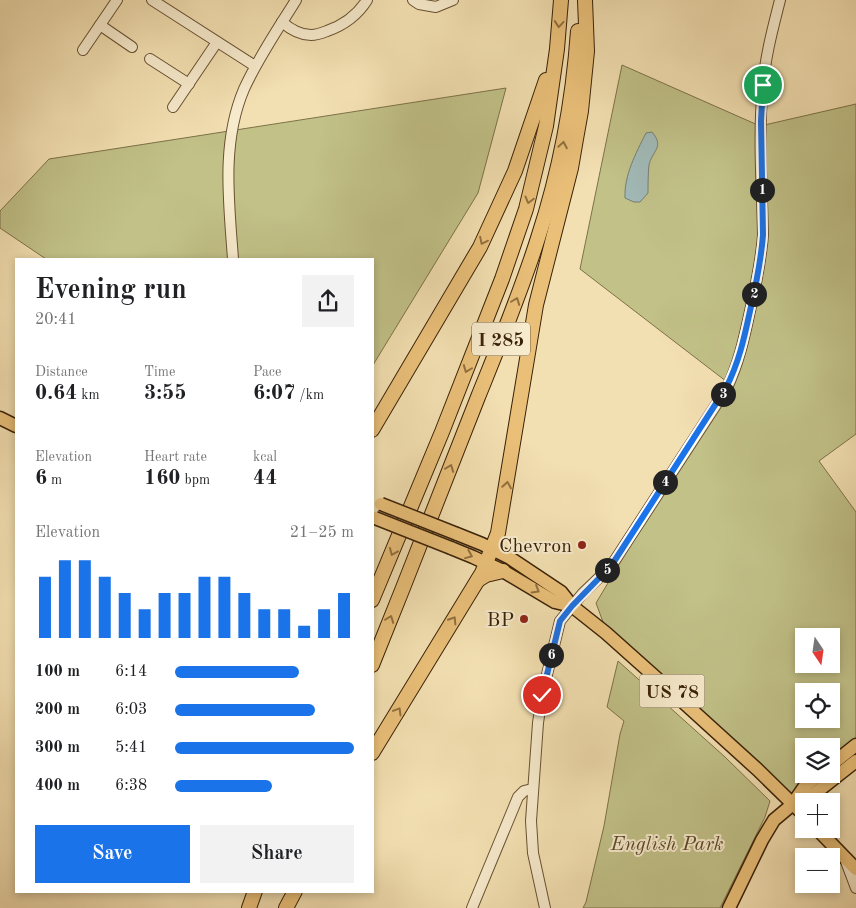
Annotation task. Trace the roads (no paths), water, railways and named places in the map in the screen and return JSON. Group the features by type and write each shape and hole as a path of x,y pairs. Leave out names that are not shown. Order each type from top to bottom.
{"highway":[{"name":"I 285","path":"374,595 442,432 512,253 526,209 546,126 557,48 560,0"},
{"name":"I 285","path":"374,660 515,304 538,238 561,154 576,58 580,0"},
{"path":"374,750 478,580 497,538 536,306 566,187 581,111 587,51 585,0"},
{"path":"374,427 480,248 515,170 557,48"},
{"path":"478,580 493,573 503,571"},
{"path":"277,908 282,893"},
{"path":"286,908 293,893"}],"main road":[{"path":"0,409 15,416"},
{"path":"0,418 15,426"},
{"name":"US 78","path":"377,502 492,549 522,565 561,592 572,606 672,691 793,804"},
{"name":"US 78","path":"374,518 487,563 555,602 572,606"},
{"path":"840,758 856,745"},
{"path":"729,908 774,820 793,804 814,794 856,761"},
{"path":"793,804 809,783"},
{"path":"826,838 856,869"}],"street":[{"path":"83,50 118,0"},
{"path":"152,0 255,66"},
{"path":"233,258 228,188 229,152 236,113 255,66 296,0"},
{"path":"282,22 291,29 310,35 321,34 347,22 361,9 367,0"},
{"path":"413,0 419,4 436,7 453,0"},
{"path":"544,908 533,853 532,789 542,695 560,621 615,560 726,388 735,370 743,344 762,253 761,121 763,85 768,49 780,0"},
{"path":"100,25 132,47"},
{"path":"173,108 217,42"},
{"path":"150,59 189,84"},
{"path":"472,908 518,797 524,790 532,789"},
{"path":"843,856 856,888"}],"water":[{"path":"652,132 656,137 658,145 649,165 648,193 640,202 634,202 625,198 626,181 646,133"}],"place":[{"name":"Chevron","path":"582,545"},
{"name":"BP","path":"524,619"}],"park label":[{"name":"English Park","path":"667,843"}]}
